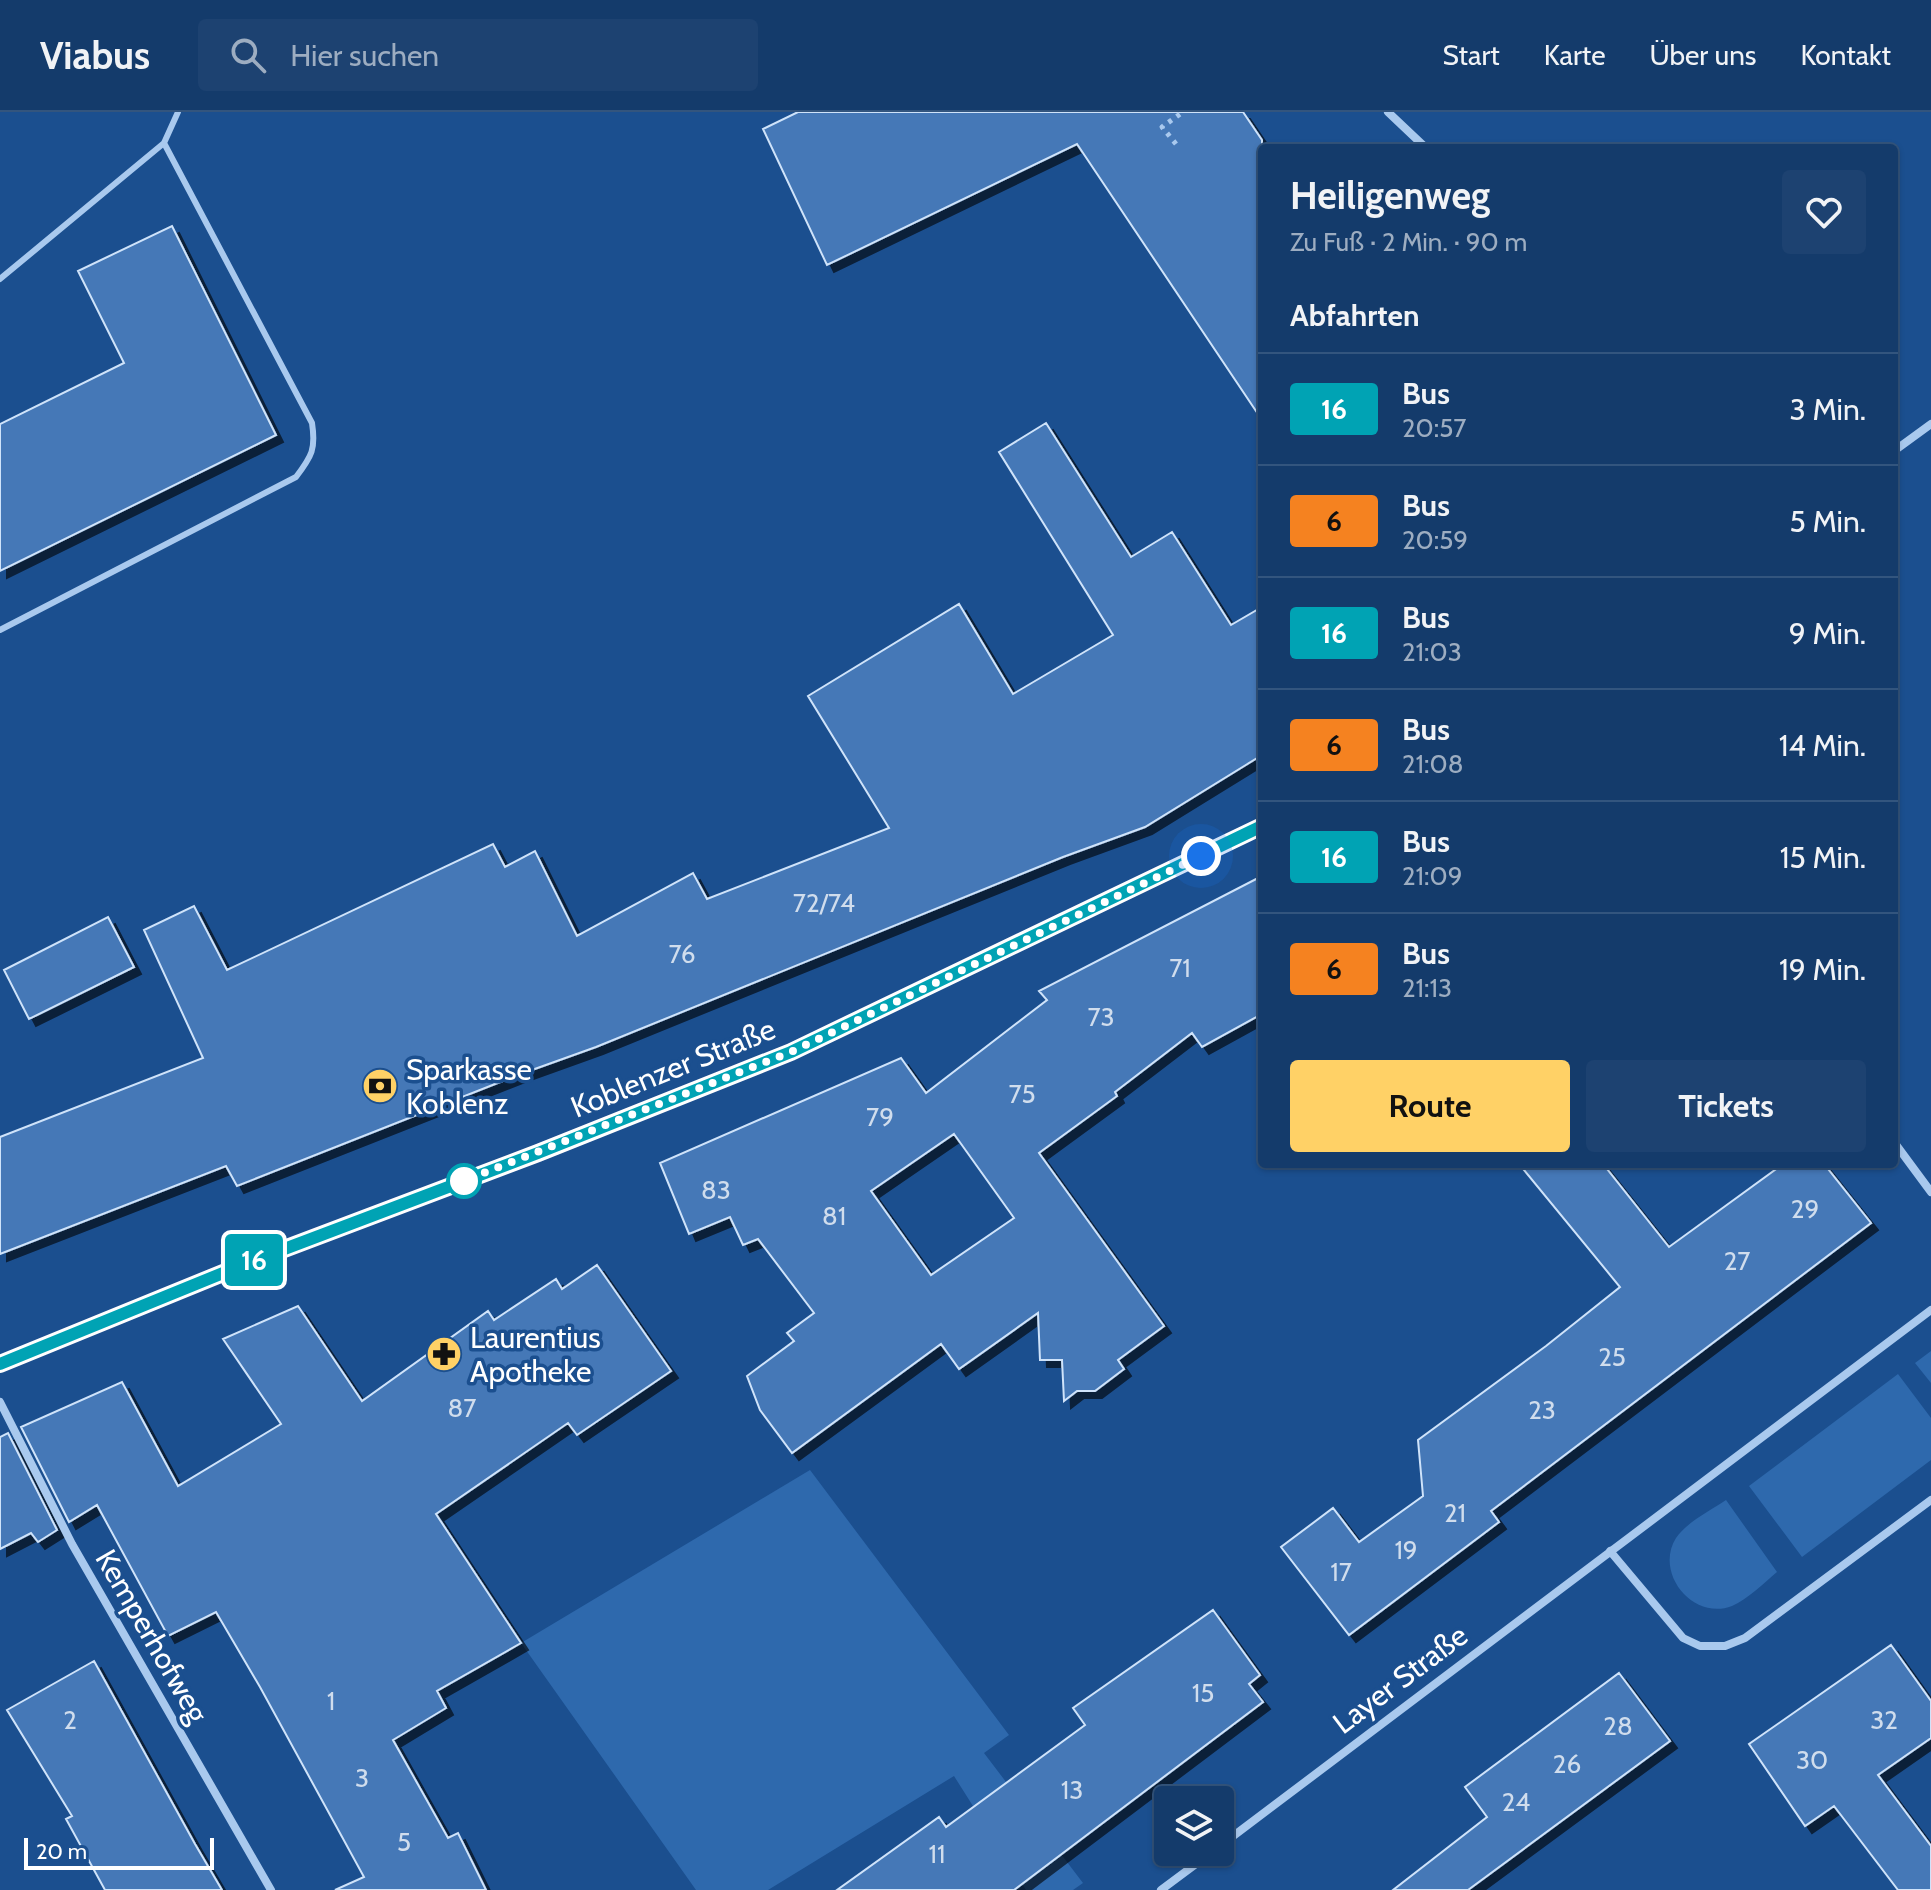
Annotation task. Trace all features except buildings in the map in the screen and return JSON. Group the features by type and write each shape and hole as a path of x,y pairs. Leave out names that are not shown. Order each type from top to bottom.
{"street":[{"path":"1388,112 1422,144"},
{"path":"1898,448 1931,424"},
{"name":"Koblenzer Straße","path":"0,1364 250,1262 538,1153 791,1052 1258,828"},
{"path":"1898,1147 1931,1192"},
{"name":"Layer Straße","path":"1234,1835 1931,1310"},
{"name":"Kemperhofweg","path":"0,1402 72,1544 271,1890"},
{"path":"1610,1551 1683,1638 1700,1646 1725,1646 1745,1638 1931,1500"},
{"path":"1161,1890 1193,1866"}],"lane":[{"path":"0,279 164,143 178,112"},
{"path":"0,630 296,477 308,461 315,443 312,423 164,143"}],"path":[{"path":"1176,144 1162,127 1183,112"}],"shaded area":[{"path":"1931,1351 1931,1383 1915,1363"},
{"path":"1898,1374 1931,1418 1931,1460 1802,1557 1749,1486"},
{"path":"810,1470 1009,1735 984,1753 1083,1883 1073,1890 1026,1890 954,1776 768,1890 696,1890 521,1643"},
{"path":"1726,1500 1777,1572 1738,1603 1717,1609 1704,1607 1681,1591 1670,1566 1670,1552 1676,1538 1686,1527"}],"bus line":[{"name":"16","path":"0,1364 250,1262 538,1153 791,1052 1258,828"}],"place":[{"name":"Sparkasse Koblenz","path":"380,1086"},
{"name":"Laurentius Apotheke","path":"444,1354"}],"route":[{"path":"464,1181 461,1182 791,1052 1201,856"}]}
